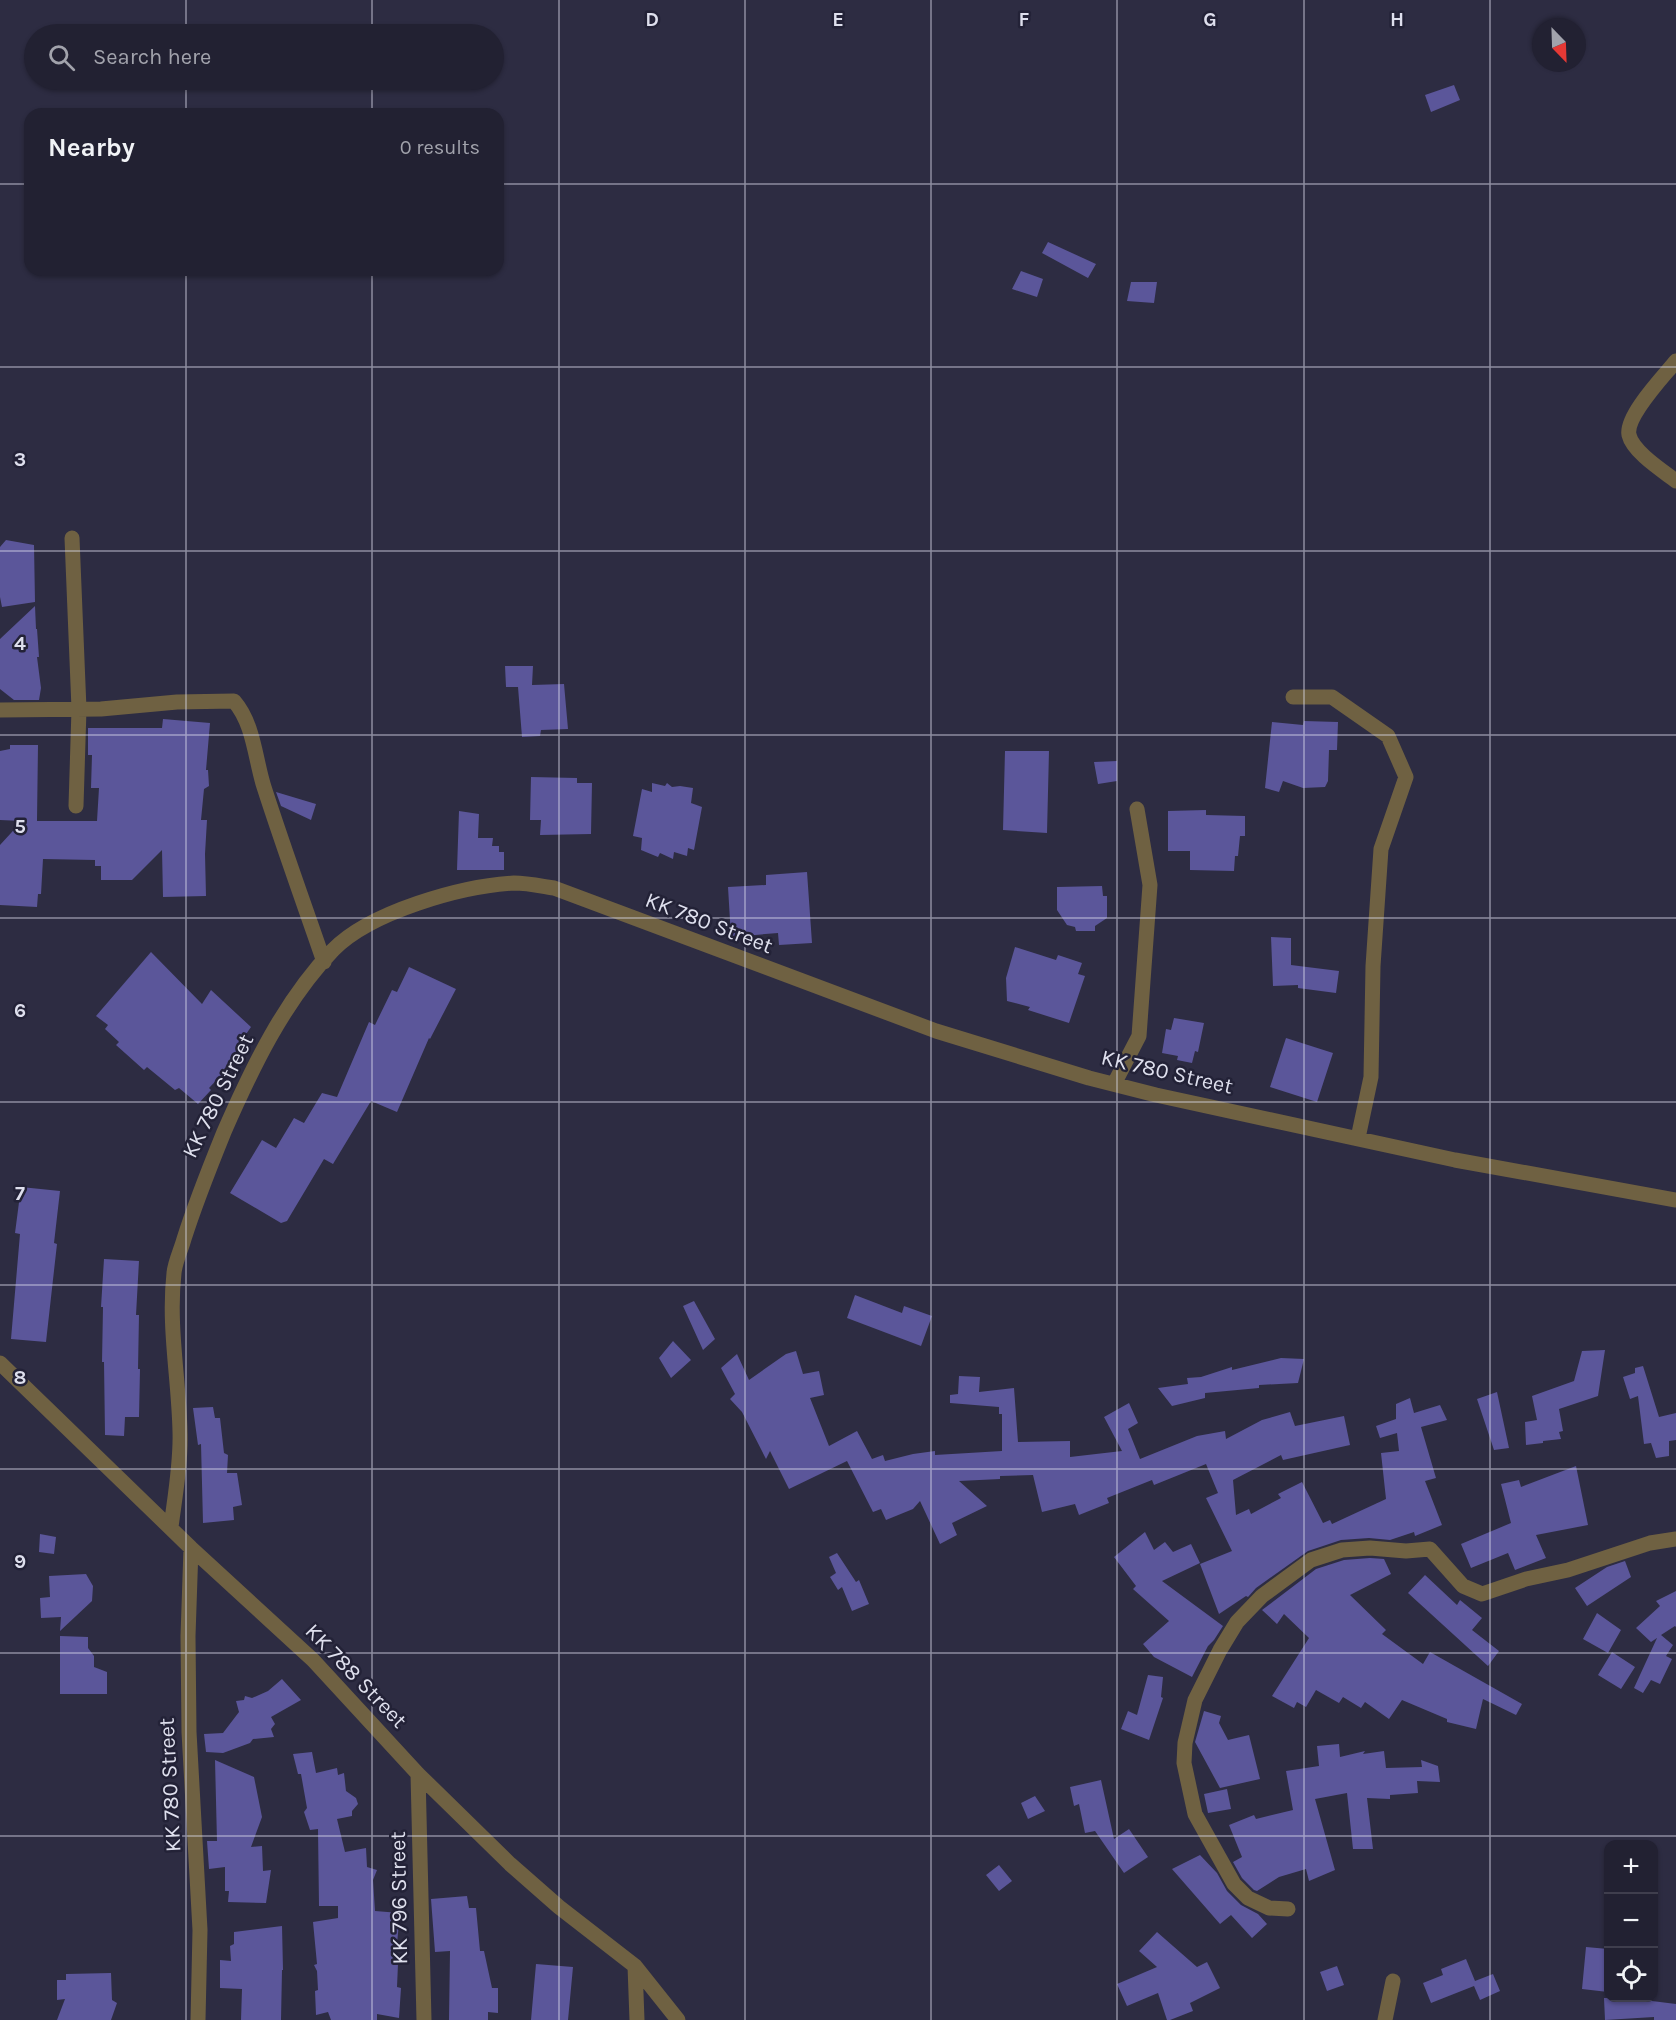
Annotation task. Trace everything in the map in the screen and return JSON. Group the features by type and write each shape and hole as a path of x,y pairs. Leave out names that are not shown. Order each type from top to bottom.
{"street":[{"path":"1676,362 1631,419 1629,435 1637,448 1676,481"},
{"path":"72,538 79,709 76,806"},
{"path":"1293,697 1332,697 1388,736 1406,777 1381,849 1373,966 1371,1077 1358,1138"},
{"path":"0,711 101,709 201,701 234,701 242,710 250,733 263,785 324,962"},
{"path":"1114,1084 1139,1036 1150,885 1137,809"},
{"name":"KK 780 Street","path":"171,1527 180,1433 172,1327 174,1271 204,1177 241,1093 258,1058 295,998 333,951 349,937 377,920 423,901 460,892 514,883 554,888 936,1031 1114,1084 1455,1160 1676,1200"},
{"name":"KK 788 Street","path":"0,1363 191,1548 313,1660 418,1774 537,1888 635,1966 678,2020"},
{"path":"1288,1909 1269,1908 1248,1898 1234,1884 1195,1814 1184,1763 1185,1743 1192,1711 1204,1681 1237,1622 1262,1596 1311,1560 1342,1550 1370,1548 1406,1551 1430,1548 1463,1586 1482,1594 1526,1579 1569,1570 1650,1543 1676,1539"},
{"name":"KK 780 Street","path":"191,1548 188,1636 189,1732 200,1930 198,2020"},
{"name":"KK 796 Street","path":"418,1774 424,2020"},
{"path":"635,1966 637,2020"},
{"path":"1385,2020 1393,1981"}],"building":[{"path":"1454,85 1460,100 1431,112 1425,95"},
{"path":"1048,242 1096,264 1088,278 1042,253"},
{"path":"1021,271 1043,279 1037,297 1012,289"},
{"path":"1131,282 1157,282 1154,303 1127,301"},
{"path":"6,540 34,545 35,602 2,607 0,547"},
{"path":"35,606 41,688 39,700 14,700 0,689 0,639"},
{"path":"505,666 533,666 532,685 564,684 568,729 541,730 540,736 522,737 518,687 506,687"},
{"path":"163,719 210,723 206,770 208,770 209,786 204,789 201,820 207,820 206,896 163,897 162,850 132,880 101,880 101,866 95,866 95,860 43,859 41,894 38,894 37,907 0,905 0,845 22,821 0,820 0,751 10,749 10,745 38,745 37,821 97,821 99,788 91,788 92,755 88,755 88,728 162,728"},
{"path":"1304,721 1338,722 1337,750 1329,750 1328,781 1325,787 1303,788 1283,781 1279,792 1265,788 1272,722 1303,725"},
{"path":"1005,751 1049,751 1047,833 1003,830"},
{"path":"1117,761 1117,781 1098,784 1094,762"},
{"path":"531,777 577,778 577,783 592,783 591,834 540,835 541,820 530,820"},
{"path":"652,783 665,786 667,783 672,787 693,788 691,803 702,807 694,850 688,848 687,856 674,852 673,859 660,853 658,857 641,850 642,838 633,836 642,789 652,792"},
{"path":"276,792 316,804 311,820 281,806"},
{"path":"1206,810 1206,815 1245,816 1245,836 1240,836 1234,871 1190,870 1190,851 1168,851 1168,811"},
{"path":"459,811 479,814 478,838 493,838 492,846 499,846 499,852 504,852 504,870 457,870"},
{"path":"807,872 812,943 779,945 778,933 731,937 728,887 766,885 766,875"},
{"path":"1102,886 1103,896 1107,896 1107,918 1095,926 1095,931 1076,931 1075,927 1067,925 1057,910 1057,887"},
{"path":"1271,937 1291,938 1291,965 1339,971 1336,993 1298,988 1298,985 1273,986"},
{"path":"1015,947 1056,960 1058,955 1082,963 1078,974 1085,976 1069,1023 1028,1010 1030,1007 1007,1001 1006,978"},
{"path":"151,952 202,1004 211,990 251,1027 237,1047 239,1048 226,1070 198,1104 179,1088 175,1090 147,1067 144,1070 116,1045 119,1042 105,1029 108,1025 96,1016"},
{"path":"409,967 456,989 429,1038 397,1112 371,1101 333,1164 324,1159 287,1221 281,1223 230,1193 262,1140 276,1148 294,1118 304,1123 322,1093 337,1097 369,1022 375,1025 392,990 397,992"},
{"path":"1174,1018 1204,1023 1198,1052 1195,1051 1192,1063 1177,1060 1178,1056 1162,1053 1166,1029 1171,1030"},
{"path":"1286,1038 1333,1053 1317,1102 1270,1087"},
{"path":"21,1187 60,1191 54,1243 57,1244 46,1342 11,1339 20,1234 15,1233"},
{"path":"104,1259 139,1261 136,1315 139,1315 139,1417 125,1417 124,1436 105,1435 104,1362 102,1362 103,1307 101,1307"},
{"path":"855,1295 902,1313 904,1306 932,1316 921,1346 847,1318"},
{"path":"694,1301 715,1339 703,1350 683,1306"},
{"path":"673,1341 691,1360 671,1378 659,1358"},
{"path":"1605,1350 1598,1396 1559,1409 1563,1431 1559,1432 1561,1439 1526,1445 1525,1422 1537,1420 1532,1396 1574,1381 1582,1351"},
{"path":"796,1351 803,1374 819,1371 824,1395 810,1398 829,1446 857,1431 872,1459 883,1455 885,1461 935,1451 935,1455 1002,1451 1002,1414 999,1414 999,1407 950,1403 950,1395 958,1394 959,1376 980,1377 979,1392 1014,1388 1018,1442 1070,1441 1070,1457 1122,1451 1104,1417 1129,1403 1138,1423 1128,1429 1140,1459 1197,1436 1225,1431 1226,1439 1262,1420 1290,1412 1295,1426 1344,1416 1350,1445 1283,1460 1281,1455 1233,1480 1236,1515 1249,1509 1251,1514 1281,1498 1278,1494 1302,1482 1323,1523 1330,1520 1332,1524 1386,1499 1381,1453 1399,1451 1397,1433 1380,1438 1376,1426 1396,1419 1396,1404 1410,1398 1414,1413 1440,1405 1447,1420 1421,1427 1436,1478 1425,1481 1442,1525 1415,1536 1414,1532 1390,1540 1369,1538 1341,1540 1308,1551 1256,1588 1248,1597 1246,1596 1219,1614 1200,1564 1232,1551 1206,1498 1218,1493 1206,1464 1154,1485 1152,1480 1107,1498 1109,1503 1079,1515 1075,1504 1042,1512 1033,1475 959,1481 987,1506 952,1523 957,1535 940,1544 920,1501 913,1509 886,1520 881,1509 873,1512 847,1461 789,1489 770,1451 766,1459 742,1412 730,1399 735,1394 721,1368 737,1354 749,1380 786,1354"},
{"path":"1281,1358 1304,1359 1298,1383 1259,1385 1259,1388 1205,1393 1205,1398 1172,1406 1158,1388 1188,1384 1187,1378 1201,1377 1232,1367 1232,1370"},
{"path":"1643,1366 1659,1417 1676,1413 1676,1440 1669,1441 1669,1456 1656,1458 1651,1443 1644,1444 1638,1396 1630,1399 1623,1377 1635,1373 1635,1368"},
{"path":"1497,1392 1509,1448 1494,1450 1477,1399"},
{"path":"213,1407 215,1418 220,1418 224,1453 228,1455 227,1473 237,1473 242,1505 233,1507 234,1520 203,1523 201,1444 198,1445 193,1408"},
{"path":"1576,1466 1588,1525 1536,1535 1546,1558 1515,1570 1508,1553 1471,1568 1461,1544 1511,1523 1501,1484 1519,1480 1521,1487"},
{"path":"1145,1532 1154,1550 1165,1542 1173,1552 1191,1544 1200,1563 1162,1581 1223,1626 1208,1646 1192,1677 1154,1657 1143,1644 1169,1621 1133,1589 1136,1586 1114,1557"},
{"path":"40,1534 56,1537 54,1554 39,1552"},
{"path":"837,1553 856,1582 859,1580 869,1604 852,1611 842,1587 838,1590 830,1577 836,1573 829,1557"},
{"path":"1384,1559 1391,1574 1350,1595 1386,1630 1382,1634 1423,1664 1430,1652 1522,1704 1516,1715 1483,1699 1476,1729 1447,1722 1447,1719 1402,1700 1389,1719 1365,1702 1361,1708 1343,1697 1339,1703 1316,1690 1306,1707 1297,1702 1294,1708 1272,1696 1309,1638 1284,1614 1277,1624 1262,1610 1316,1569 1344,1560"},
{"path":"1625,1561 1631,1577 1587,1606 1575,1588 1607,1567"},
{"path":"86,1574 93,1586 92,1601 60,1631 61,1617 41,1618 40,1598 50,1597 49,1576"},
{"path":"1425,1575 1457,1605 1460,1600 1482,1618 1472,1630 1499,1651 1488,1666 1408,1593"},
{"path":"1676,1591 1676,1627 1661,1635 1673,1645 1666,1656 1672,1659 1660,1684 1651,1680 1643,1693 1634,1688 1657,1638 1651,1642 1636,1628 1660,1606 1656,1601"},
{"path":"1597,1613 1621,1630 1608,1653 1583,1639"},
{"path":"60,1636 88,1637 88,1648 94,1656 94,1667 107,1672 107,1694 60,1694"},
{"path":"1612,1652 1635,1667 1621,1689 1598,1675"},
{"path":"1148,1675 1163,1677 1161,1697 1163,1698 1149,1740 1121,1729 1128,1711 1137,1715"},
{"path":"282,1679 301,1700 271,1717 275,1724 271,1729 274,1737 253,1739 250,1743 223,1753 206,1752 204,1734 223,1733 239,1712 236,1701 244,1700 245,1696 252,1698 268,1691"},
{"path":"1204,1711 1221,1716 1219,1723 1228,1740 1249,1735 1260,1779 1220,1788 1195,1742"},
{"path":"1339,1744 1340,1757 1365,1751 1363,1754 1384,1751 1386,1768 1422,1767 1421,1760 1438,1766 1440,1782 1417,1781 1418,1793 1390,1795 1390,1799 1367,1798 1373,1849 1353,1849 1347,1793 1315,1799 1335,1870 1309,1881 1306,1869 1279,1877 1257,1891 1254,1890 1242,1878 1233,1862 1242,1857 1229,1825 1254,1815 1256,1819 1293,1810 1286,1771 1319,1766 1317,1746"},
{"path":"312,1752 316,1773 337,1768 338,1775 344,1773 346,1791 356,1798 358,1804 352,1811 352,1816 337,1819 345,1852 366,1848 367,1867 377,1870 373,1880 375,1911 400,1913 395,1964 398,1964 397,1987 401,1988 399,2018 377,2014 377,2020 331,2020 328,2012 316,2015 315,1991 318,1990 317,1971 314,1965 317,1964 313,1922 338,1918 338,1906 319,1906 318,1829 310,1830 304,1812 307,1808 301,1774 298,1774 293,1754"},
{"path":"215,1760 254,1777 262,1817 251,1847 262,1846 263,1871 271,1870 266,1903 228,1902 229,1891 225,1891 225,1867 209,1869 207,1841 217,1841"},
{"path":"1101,1780 1114,1839 1129,1829 1148,1857 1124,1873 1095,1831 1085,1833 1079,1804 1074,1806 1070,1787"},
{"path":"1227,1789 1231,1809 1208,1813 1204,1794"},
{"path":"1035,1796 1045,1811 1028,1819 1021,1803"},
{"path":"1200,1855 1217,1873 1227,1891 1241,1905 1258,1914 1267,1924 1252,1938 1231,1915 1220,1924 1172,1869"},
{"path":"999,1865 1012,1881 999,1891 986,1875"},
{"path":"467,1896 469,1908 476,1908 480,1951 484,1951 492,1988 498,1988 498,2013 488,2012 488,2020 449,2020 450,1951 435,1952 431,1899"},
{"path":"282,1926 281,2020 241,2020 242,1989 220,1988 220,1960 231,1961 230,1946 234,1944 234,1932"},
{"path":"1157,1932 1197,1967 1207,1962 1220,1988 1190,2003 1193,2011 1170,2020 1167,2020 1158,1993 1127,2006 1117,1984 1157,1967 1139,1951"},
{"path":"1586,1947 1604,1949 1604,1992 1582,1989"},
{"path":"1466,1959 1475,1981 1493,1974 1500,1991 1480,2000 1474,1986 1431,2003 1423,1983 1443,1975 1441,1969"},
{"path":"536,1964 573,1967 568,2020 531,2020"},
{"path":"1337,1966 1344,1985 1327,1991 1320,1972"},
{"path":"111,1973 112,2000 117,2003 111,2020 57,2020 65,1999 57,2000 57,1980 66,1980 66,1974"},
{"path":"1604,2002 1676,2004 1676,2020 1654,2020 1654,2017 1605,2020"}]}
